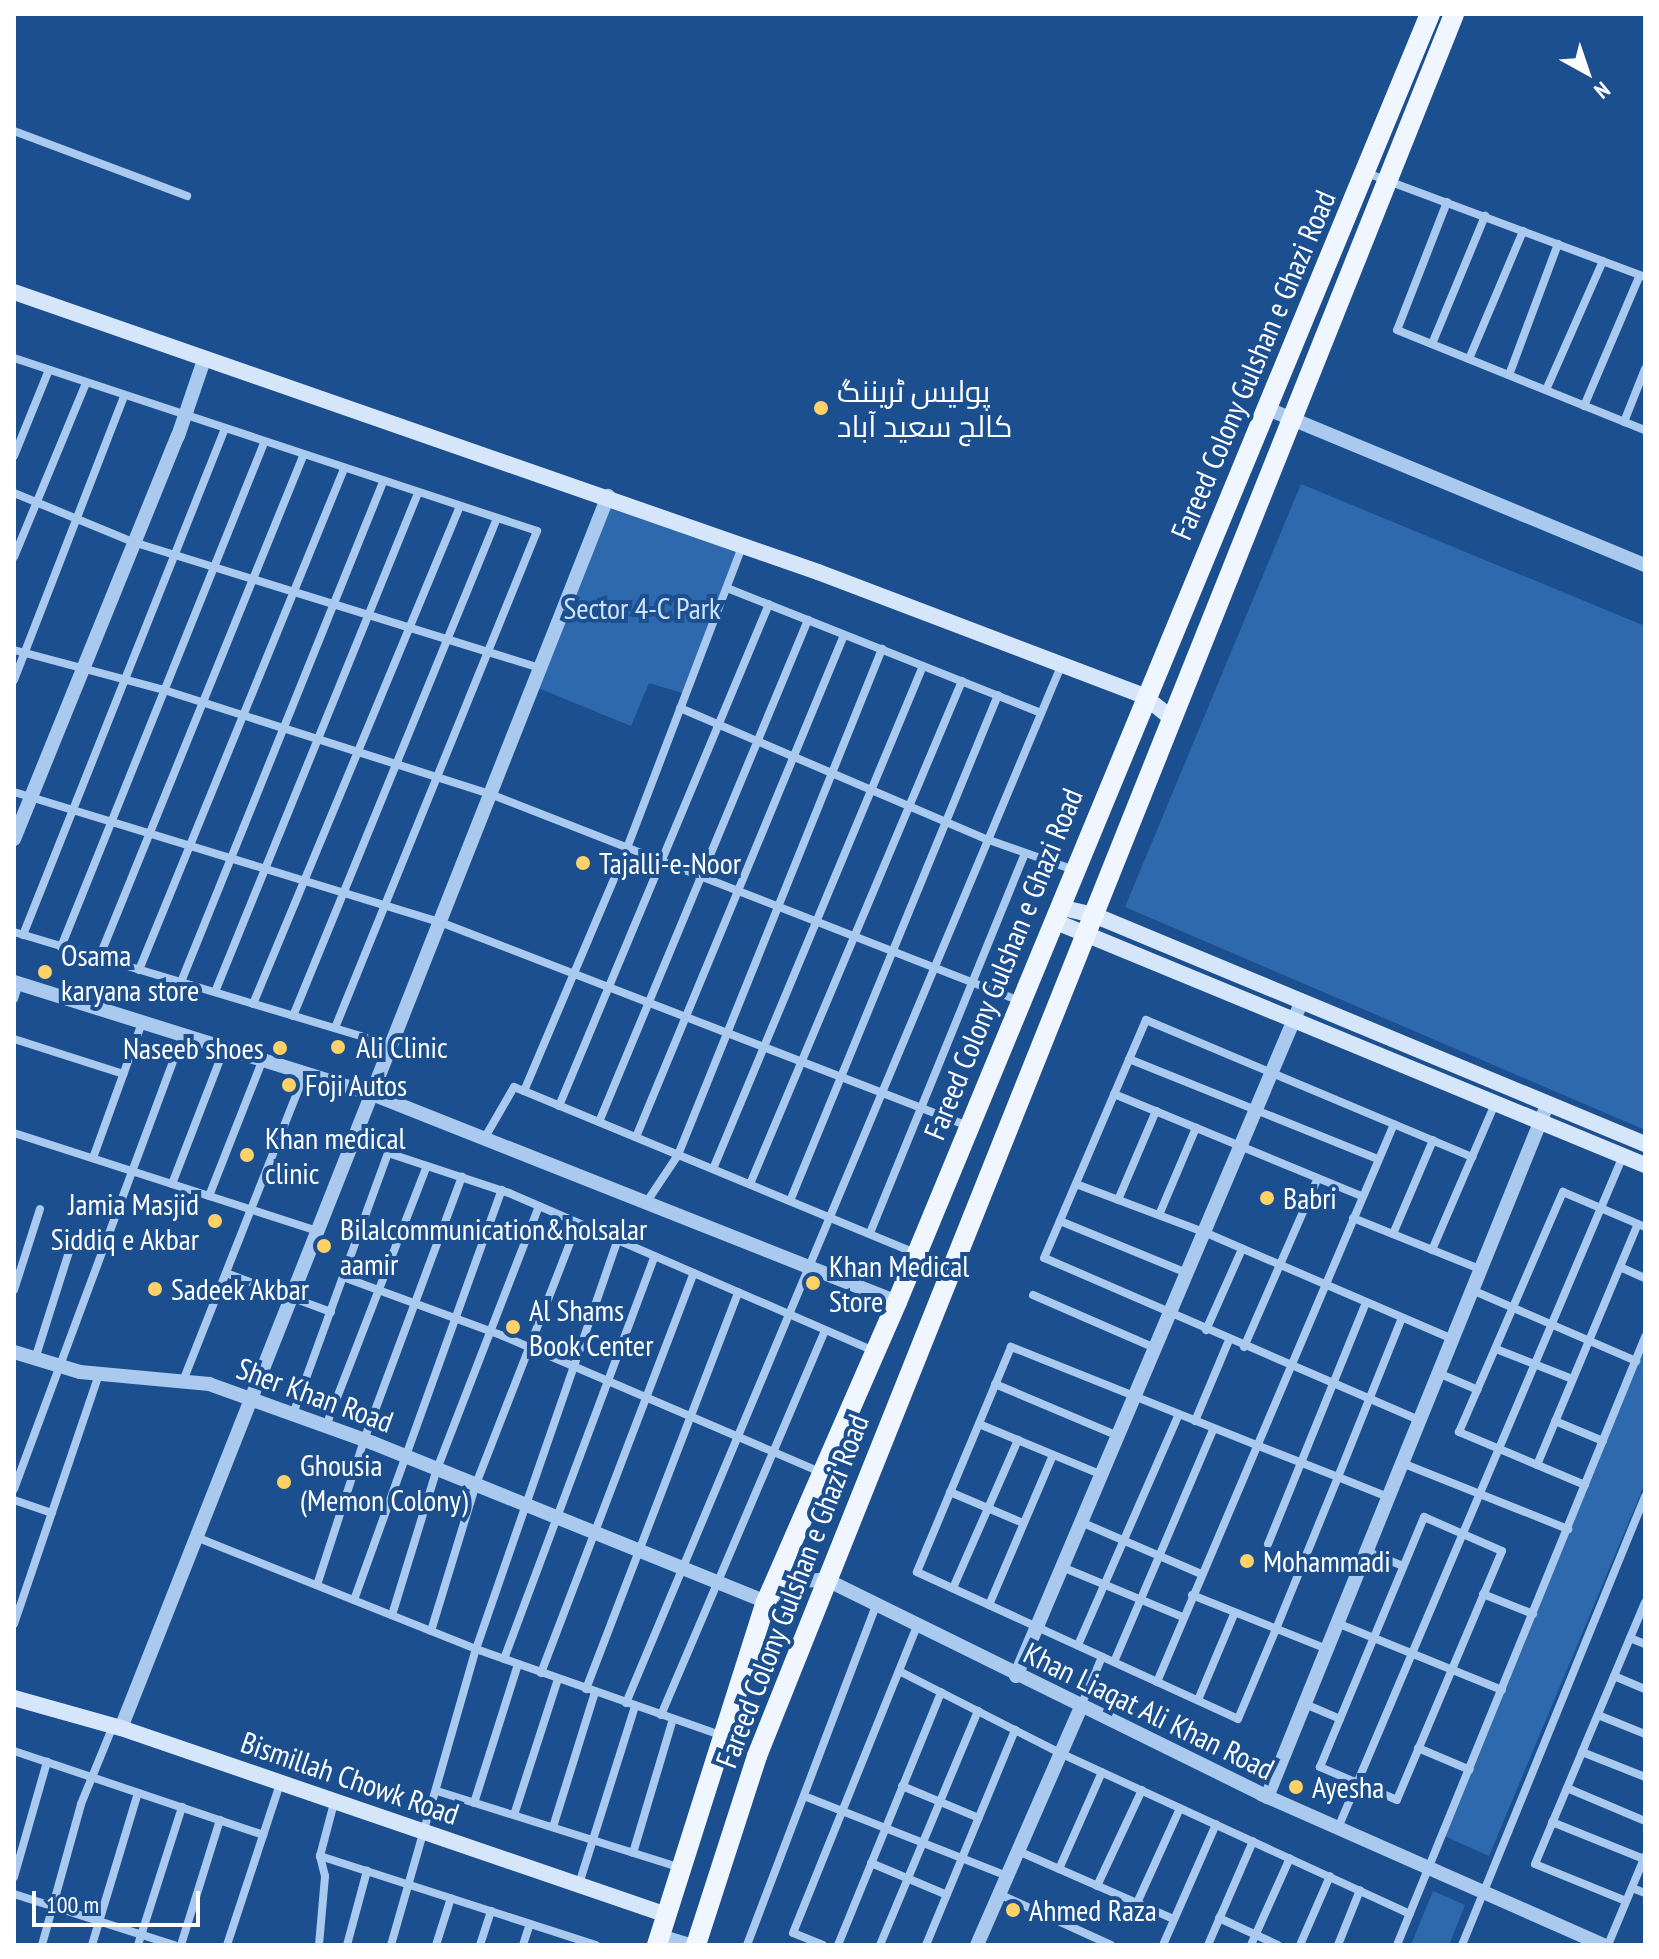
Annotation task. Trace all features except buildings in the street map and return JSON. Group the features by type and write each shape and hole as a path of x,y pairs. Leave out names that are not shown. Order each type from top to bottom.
{"main road":[{"name":"Fareed Colony Gulshan e Ghazi Road","path":"696,1945 757,1756 1290,420 1377,176 1430,14"},
{"name":"Fareed Colony Gulshan e Ghazi Road","path":"659,1941 720,1735 766,1602 897,1302 1144,696 1268,409 1454,14"},
{"path":"14,292 743,545 1144,696 1171,718"},
{"path":"1057,914 1301,1003 1645,1144"},
{"path":"1090,924 1294,1020 1645,1165"},
{"name":"Bismillah Chowk Road","path":"14,1698 117,1727 667,1915"}],"street":[{"path":"14,131 187,196"},
{"path":"1377,176 1642,276 1584,406"},
{"path":"1447,202 1397,330 1645,430"},
{"path":"1432,344 1485,216"},
{"path":"1469,359 1523,231"},
{"path":"1509,375 1558,244"},
{"path":"1546,390 1603,261"},
{"path":"14,358 224,431 537,531 335,1028"},
{"path":"14,839 81,666 185,418 204,360"},
{"path":"1624,422 1645,369"},
{"path":"14,456 49,370"},
{"path":"14,557 86,383"},
{"path":"14,680 124,396"},
{"path":"1268,409 1645,565"},
{"path":"224,431 73,810 18,934 391,1045"},
{"path":"61,947 264,443"},
{"path":"99,958 303,456"},
{"path":"139,970 344,469"},
{"path":"181,982 383,482"},
{"path":"14,493 133,542 540,668"},
{"path":"215,992 418,493"},
{"path":"42,1945 92,1777 117,1727 196,1537 608,496"},
{"path":"253,1004 460,506"},
{"path":"293,1016 497,518"},
{"path":"524,1091 627,848 743,545"},
{"path":"727,588 1041,713"},
{"path":"559,1106 769,604"},
{"path":"599,1122 808,620"},
{"path":"636,1137 844,635"},
{"path":"646,1203 678,1155 882,649"},
{"path":"14,650 164,690 490,794 1021,1001"},
{"path":"578,1886 630,1704 682,1568 1062,663"},
{"path":"713,1169 923,666"},
{"path":"750,1184 962,681"},
{"path":"790,1201 998,695"},
{"path":"680,708 986,839 1075,870"},
{"path":"14,792 440,922 968,1127"},
{"path":"870,1233 1025,853"},
{"path":"14,999 17,983 144,1019 372,1094 897,1302"},
{"path":"1016,1676 1301,1003"},
{"path":"93,1158 144,1019"},
{"path":"1419,1420 1044,1258 1146,1020 1472,1157"},
{"path":"14,1489 57,1365 185,1032"},
{"path":"14,1039 124,1074"},
{"path":"172,1184 225,1046"},
{"path":"209,1196 263,1059"},
{"path":"1129,1059 1378,1159"},
{"path":"183,1381 305,1073"},
{"path":"484,1139 514,1087 917,1253"},
{"path":"1114,1094 1362,1196"},
{"path":"1432,1250 1495,1103"},
{"path":"1267,1797 1548,1103"},
{"path":"1118,1200 1156,1111"},
{"path":"1157,1682 1254,1444 1394,1124"},
{"path":"1159,1215 1196,1128"},
{"path":"14,1133 317,1231"},
{"path":"1393,1234 1433,1140"},
{"path":"293,1414 388,1153 502,1190 875,1351"},
{"path":"1338,1828 1623,1156"},
{"path":"326,1426 427,1166"},
{"path":"317,1585 364,1440 462,1177"},
{"path":"1244,1347 1318,1178"},
{"path":"1076,1184 1204,1232 1452,1339"},
{"path":"354,1600 402,1454 502,1190"},
{"path":"1537,1465 1620,1267 1641,1225 1563,1192 1459,1432 1498,1449 1585,1485"},
{"path":"392,1615 437,1469 539,1206"},
{"path":"14,1290 40,1209"},
{"path":"1353,1218 1480,1269"},
{"path":"1060,1221 1187,1273"},
{"path":"431,1631 476,1484 578,1223"},
{"path":"35,1359 73,1239"},
{"path":"391,1945 476,1649 618,1240"},
{"path":"1206,1330 1242,1249"},
{"path":"504,1659 655,1256"},
{"path":"1620,1267 1645,1278"},
{"path":"226,1273 331,1312"},
{"path":"541,1673 694,1273"},
{"path":"343,1277 529,1347 821,1473"},
{"path":"1472,1290 1636,1361"},
{"path":"553,1827 590,1690 639,1551 738,1292"},
{"path":"1033,1295 1155,1348"},
{"path":"1268,1544 1366,1303"},
{"path":"1388,1497 1338,1477 1301,1463 1214,1428 1195,1421 1011,1347 917,1572 1238,1719 1276,1629 1338,1477 1402,1318"},
{"path":"661,1715 825,1330"},
{"path":"1397,1945 1645,1337"},
{"path":"1195,1421 1229,1340"},
{"path":"1496,1349 1572,1379"},
{"name":"Sher Khan Road","path":"15,1355 99,1374 209,1384 402,1454 766,1602"},
{"path":"1438,1373 1478,1390"},
{"path":"14,1624 99,1374"},
{"path":"995,1384 1118,1436"},
{"path":"1078,1645 1179,1414"},
{"path":"1555,1421 1603,1441"},
{"path":"979,1424 1102,1475"},
{"path":"1114,1662 1214,1428"},
{"path":"953,1588 1018,1440"},
{"path":"989,1605 1053,1455"},
{"path":"1402,1463 1568,1529"},
{"path":"950,1492 1023,1523"},
{"path":"14,1500 52,1513"},
{"path":"1462,1945 1644,1502"},
{"path":"1424,1517 1502,1551 1397,1800 1320,1767 1403,1566 1424,1517"},
{"path":"1081,1522 1201,1574"},
{"path":"196,1537 476,1649 720,1735"},
{"path":"1366,1551 1403,1566"},
{"path":"1062,1567 1183,1617"},
{"path":"766,1602 793,1581 827,1580"},
{"name":"Khan Liaqat Ali Khan Road","path":"827,1580 1080,1709 1267,1797 1606,1945"},
{"path":"1483,1594 1533,1614"},
{"path":"1192,1595 1327,1649"},
{"path":"1626,1901 1535,1864 1645,1602"},
{"path":"747,1945 876,1605"},
{"path":"1198,1700 1235,1612"},
{"path":"1337,1623 1502,1690"},
{"path":"823,1945 793,1933 917,1626"},
{"path":"1630,1638 1645,1644"},
{"path":"977,1945 1102,1657"},
{"path":"474,1803 518,1664"},
{"path":"899,1671 1060,1753 1410,1914"},
{"path":"1614,1676 1645,1689"},
{"path":"514,1815 558,1679"},
{"path":"838,1945 941,1692"},
{"path":"1305,1704 1340,1719"},
{"path":"880,1945 978,1711"},
{"path":"1598,1715 1645,1734"},
{"path":"633,1853 673,1719"},
{"path":"926,1945 1015,1730"},
{"path":"1418,1748 1470,1770"},
{"path":"14,1751 263,1835"},
{"path":"1582,1752 1645,1777"},
{"path":"14,1877 47,1762"},
{"path":"1059,1869 1102,1772"},
{"path":"227,1945 280,1784"},
{"path":"902,1786 979,1818"},
{"path":"1567,1788 1645,1821"},
{"path":"1097,1886 1142,1790"},
{"path":"437,1791 682,1868"},
{"path":"92,1945 138,1793"},
{"path":"804,1796 1007,1876"},
{"path":"319,1945 325,1876 320,1856 334,1803"},
{"path":"138,1945 182,1807"},
{"path":"1137,1903 1180,1808"},
{"path":"181,1945 220,1820"},
{"path":"1552,1822 1644,1857 1606,1945"},
{"path":"1163,1945 1216,1824"},
{"path":"1208,1945 1253,1841"},
{"path":"1018,1851 1174,1919"},
{"path":"320,1856 530,1924 569,1941 596,1945"},
{"path":"1251,1945 1290,1858"},
{"path":"871,1863 947,1895"},
{"path":"347,1945 367,1871"},
{"path":"1300,1945 1330,1876"},
{"path":"1632,1888 1645,1893"},
{"path":"1338,1945 1360,1890"},
{"path":"14,1894 174,1945"},
{"path":"999,1894 1111,1945"},
{"path":"436,1945 451,1898"},
{"path":"480,1945 491,1911"},
{"path":"1219,1918 1278,1945"},
{"path":"523,1945 530,1924"},
{"path":"659,1941 689,1945"}],"green space":[{"path":"1301,484 1645,626 1645,1130 1125,907"},
{"name":"Sector 4-C Park","path":"608,496 743,545 686,694 649,683 631,726 533,686"},
{"path":"1645,1344 1645,1483 1489,1856 1442,1835"},
{"path":"1433,1891 1465,1905 1449,1945 1411,1945"}],"place":[{"name":"پولیس ٹریننگ کالج سعید آباد","path":"821,408"},
{"name":"Tajalli-e-Noor","path":"583,863"},
{"name":"Osama karyana store","path":"45,972"},
{"name":"Ali Clinic","path":"338,1047"},
{"name":"Naseeb shoes","path":"280,1048"},
{"name":"Foji Autos","path":"289,1085"},
{"name":"Khan medical clinic","path":"247,1155"},
{"name":"Babri","path":"1267,1198"},
{"name":"Jamia Masjid Siddiq e Akbar","path":"215,1221"},
{"name":"Bilalcommunication&holsalar aamir","path":"324,1246"},
{"name":"Khan Medical Store","path":"813,1283"},
{"name":"Sadeek Akbar","path":"155,1289"},
{"name":"Al Shams Book Center","path":"513,1327"},
{"name":"Ghousia (Memon Colony)","path":"284,1482"},
{"name":"Mohammadi","path":"1247,1561"},
{"name":"Ayesha","path":"1296,1787"},
{"name":"Ahmed Raza","path":"1013,1910"}]}
